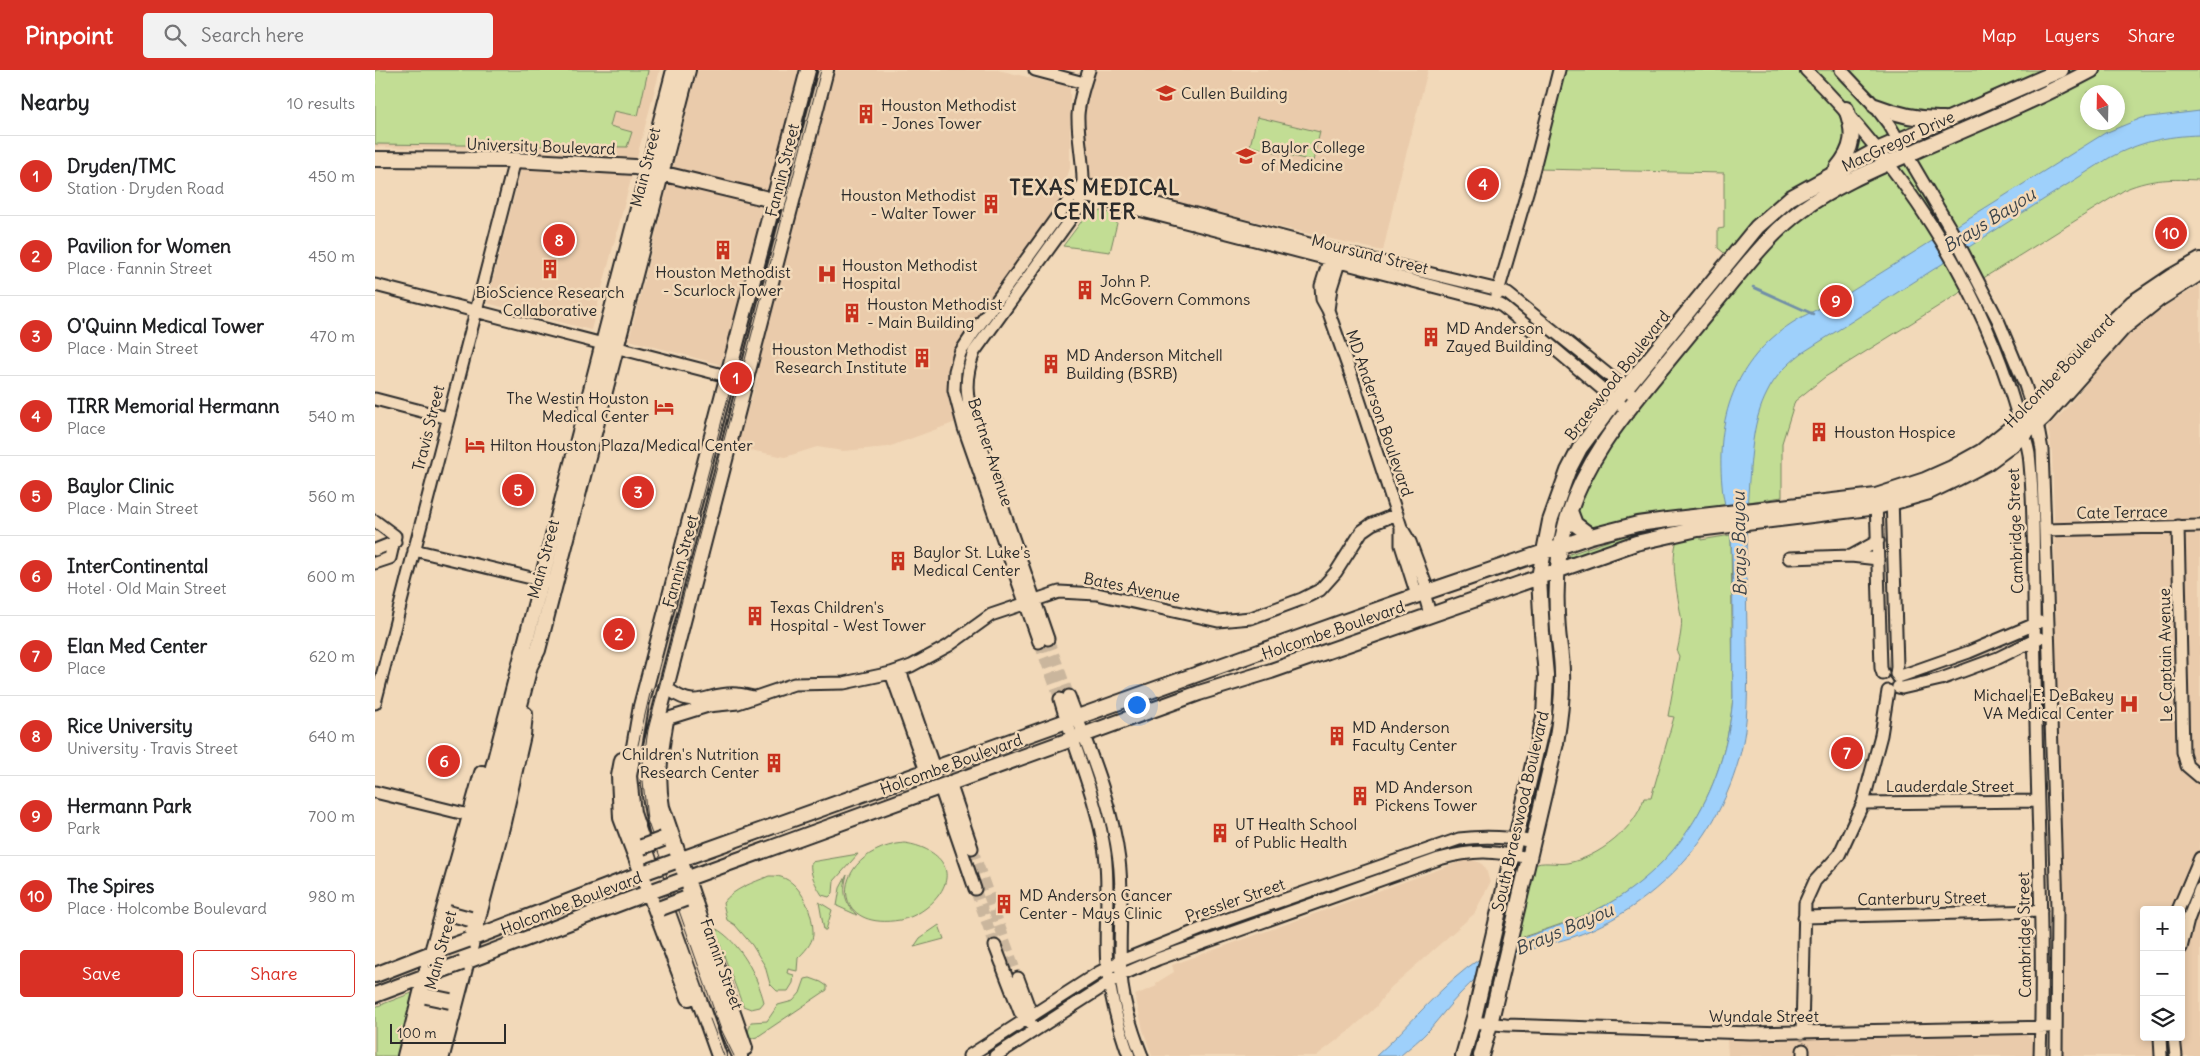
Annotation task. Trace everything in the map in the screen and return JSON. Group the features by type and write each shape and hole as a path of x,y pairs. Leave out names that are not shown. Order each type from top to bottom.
{"main road":[{"name":"Main Street","path":"418,1056 524,665 617,348 674,70"},
{"name":"Main Street","path":"548,582 602,344 654,171 688,70"},
{"name":"Fannin Street","path":"719,1056 633,813 629,776 630,759 659,635 808,70"},
{"name":"Fannin Street","path":"740,1056 722,1017 655,828 650,805 647,771 649,753 677,639 826,70"},
{"name":"MacGregor Drive","path":"1728,263 1757,227 1783,203 1806,187 1877,150 2061,70"},
{"name":"MacGregor Drive","path":"1739,273 1771,237 1803,209 1822,196 1907,155 2051,92 2091,70"},
{"path":"1875,106 1893,114 1913,118 1952,118"},
{"path":"1835,171 1846,158 1852,142 1851,125 1846,109"},
{"name":"University Boulevard","path":"375,159 515,160 635,167 792,204"},
{"name":"Holcombe Boulevard","path":"2148,299 2171,276 2200,260"},
{"name":"Braeswood Boulevard","path":"1539,577 1550,521 1568,471 1580,448 1625,388 1728,263"},
{"name":"Braeswood Boulevard","path":"1557,571 1570,510 1583,477 1595,455 1627,410 1739,273"},
{"name":"Holcombe Boulevard","path":"376,976 676,860 1424,593 1591,536 1638,524 1698,522 1876,502 1892,498 1952,468 2022,428 2035,416 2053,390 2105,329 2148,299 2200,273"},
{"path":"728,376 735,385 737,395 725,442 728,449"},
{"path":"702,474 704,482 698,514 701,519 708,522"},
{"path":"1570,510 1575,524 1591,536"},
{"name":"Holcombe Boulevard","path":"375,995 683,879 913,796 1199,694 1698,522"},
{"path":"688,527 698,532 699,538 689,580 691,590"},
{"name":"South Braeswood Boulevard","path":"1481,1056 1518,899 1530,858 1556,743 1562,697 1562,670 1556,605 1557,571"},
{"name":"South Braeswood Boulevard","path":"1463,1056 1474,1018 1540,740 1546,698 1546,675 1539,577"},
{"path":"659,635 633,700 619,776 621,818 645,872 661,924 710,1056"},
{"path":"677,639 671,691 658,764 658,782 666,835 683,879 698,910 747,1056"},
{"name":"Main Street","path":"430,1056 524,665"},
{"path":"405,1056 436,952 469,815 509,680 524,665"},
{"path":"442,1056 452,1004 465,962 475,915 523,735 524,665"},
{"path":"1193,675 1199,694"},
{"path":"945,785 938,779 949,763"},
{"path":"913,796 926,785 930,769"},
{"path":"635,846 666,835"},
{"path":"661,924 661,908 685,899 698,910"},
{"path":"446,909 475,915"},
{"path":"423,996 452,1004"}],"street":[{"path":"1035,70 1084,83"},
{"path":"1078,195 1082,184 1083,172 1078,115 1084,83 1089,70"},
{"path":"1494,302 1533,172 1559,70"},
{"name":"Cambridge Street","path":"1806,70 1846,109 1888,164 1942,242 1979,313 2007,380 2028,452 2033,503 2034,642 2041,912 2040,1056"},
{"name":"Cambridge Street","path":"1841,70 1875,106 1899,141 1954,235 2003,332 2035,416 2042,450 2045,530 2057,908 2056,1056"},
{"name":"Travis Street","path":"376,697 515,160"},
{"name":"Moursund Street","path":"1082,184 1494,302 1502,306 1543,339 1627,410"},
{"name":"Moursund Street","path":"1078,195 1335,256 1499,290 1508,294 1637,398"},
{"name":"Bertner Avenue","path":"1043,641 964,428 954,390 955,371 960,353 973,332 1065,207 1078,195"},
{"name":"MD Anderson Boulevard","path":"1335,256 1321,286 1322,299 1328,310 1397,514 1401,527 1401,545 1415,589 1424,593 1430,614"},
{"path":"375,285 746,381"},
{"path":"1979,313 1985,313 1989,317 1997,333 2003,332"},
{"path":"375,398 448,418"},
{"path":"1802,1033 1805,903 1815,881 1839,855 1863,803 1895,682 1897,667 1892,498"},
{"path":"1876,502 1881,668 1883,674 1880,683 1882,688 2034,624 2047,626"},
{"name":"Bates Avenue","path":"666,719 708,706 738,704 753,697 794,684 844,683 896,672 948,646 991,615 1059,592 1085,592 1218,621 1251,618 1319,590 1336,572 1362,531 1372,524 1397,514"},
{"path":"375,521 395,536 390,558 375,563"},
{"name":"Le Captain Avenue","path":"2179,526 2183,752 2187,766 2200,777"},
{"name":"Cate Terrace","path":"2045,530 2200,526"},
{"path":"1851,556 1878,541"},
{"path":"375,550 395,542"},
{"path":"414,550 548,582"},
{"path":"1789,558 1851,556 1878,559"},
{"path":"1883,674 1889,672 1895,682 1902,688 1941,679 2034,642 2047,626"},
{"path":"896,672 930,769"},
{"name":"Bates Avenue","path":"671,691 681,699 691,701 735,693 753,697"},
{"path":"1064,698 1114,826 1120,879 1121,976 1131,1023 1142,1056"},
{"path":"1079,738 1099,817 1105,856 1107,967 1118,1021 1129,1056"},
{"path":"945,785 957,819 975,889"},
{"path":"375,792 469,815"},
{"name":"Lauderdale Street","path":"1863,803 2038,801"},
{"path":"957,819 972,848"},
{"name":"Pressler Street","path":"969,1056 1107,967 1121,960 1459,838 1479,836 1533,842"},
{"path":"1435,846 1439,859"},
{"name":"Pressler Street","path":"995,1056 1110,981 1158,959 1439,859 1474,851 1530,858"},
{"path":"2180,906 2200,858"},
{"path":"1106,880 1120,879"},
{"path":"1333,883 1338,896"},
{"path":"2185,932 2200,888"},
{"path":"1315,889 1321,902"},
{"name":"Canterbury Street","path":"1804,917 2041,912"},
{"path":"1211,926 1215,938"},
{"path":"995,946 1020,1012 1028,1019 1035,1030"},
{"path":"1018,978 1029,1008 1028,1019"},
{"name":"Wyndale Street","path":"1474,1018 1490,1024 1751,1033 2057,1027"},
{"path":"2160,1041 2161,1056"},
{"path":"2174,1041 2176,1056"}],"shaded area":[{"path":"375,70 660,70 591,330 487,303 526,150 375,147"},
{"name":"Houston Methodist Hospital","path":"697,70 998,70 1070,87 1070,168 1059,203 970,326 952,359 948,377 949,401 956,422 888,447 843,451 817,447 785,457 735,447 759,375 629,340"},
{"name":"Baylor College of Medicine","path":"1094,70 1428,70 1383,251 1088,182 1083,108"},
{"name":"Michael E. DeBakey VA Medical Center","path":"2200,285 2200,1056 2063,1056 2054,520 2052,453 2048,427 2065,410 2112,352 2157,311"},
{"path":"1473,860 1481,863 1486,869 1490,883 1474,914 1389,989 1376,1007 1349,1031 1316,1056 1152,1056 1143,1030 1135,995 1157,986 1156,983 1174,972 1172,965 1462,861"},
{"path":"2021,1032 2035,1040 2036,1056 1728,1056 1727,1039"}],"green space":[{"path":"375,70 648,71 638,116 614,111 610,126 632,132 627,147 375,144"},
{"path":"1565,70 2200,70 2200,180 2154,181 2126,189 1825,377 1795,401 1782,443 1782,497 1641,518 1595,530 1586,529 1576,513 1584,490 1615,435 1748,272 1718,248 1718,229 1724,228 1724,173 1539,169"},
{"path":"1257,117 1320,132 1313,161 1250,146"},
{"path":"1102,211 1119,215 1110,252 1063,246 1087,214"},
{"path":"1638,531 1640,536 1576,558 1569,556 1570,554"},
{"path":"1731,535 1733,697 1729,729 1721,760 1710,790 1696,818 1679,844 1658,867 1634,888 1606,905 1584,915 1517,939 1528,898 1533,866 1540,863 1567,863 1591,855 1614,840 1633,820 1644,798 1651,798 1674,717 1668,716 1681,634 1681,616 1674,566 1675,546 1678,538 1701,536 1701,540"},
{"path":"904,843 924,848 940,859 946,875 944,885 938,896 921,911 911,917 900,920 876,921 859,914 849,903 847,889 851,874 862,860 880,849"},
{"path":"858,854 834,881 833,893 829,897 822,895 812,875 811,862"},
{"path":"847,875 845,892 847,902 857,915 837,906 840,888"},
{"path":"769,876 781,877 795,886 809,909 813,927 811,942 798,958 797,971 788,969 787,973 794,975 793,983 788,991 777,991 770,984 765,966 752,945 735,925 727,920 723,903 738,890"},
{"path":"819,902 832,910 826,930 824,930"},
{"path":"939,925 944,939 914,947 920,938"},
{"path":"715,928 740,950 752,970 764,1002 760,1007 751,1009 743,1006"},
{"path":"810,978 827,986 827,990 757,1037 749,1039 748,1032 751,1022 767,1021 778,1005 793,1001 800,993 805,979"},
{"path":"412,993 415,994 398,1056 375,1056 375,1007"}],"water":[{"name":"Brays Bayou","path":"2200,111 2200,135 2153,141 2109,158 1802,353 1782,371 1770,387 1762,403 1756,424 1751,457 1746,537 1747,706 1743,744 1731,784 1705,834 1679,867 1647,896 1629,909 1611,920 1573,937 1525,951 1497,963 1469,985 1427,1033 1400,1056 1376,1056 1453,980 1481,958 1505,945 1582,917 1615,900 1643,880 1668,856 1689,829 1706,799 1719,767 1728,733 1733,697 1732,557 1730,531 1722,485 1722,437 1726,415 1733,394 1743,374 1756,355 1772,338 1797,320 1836,301 2105,133 2112,130 2125,130 2125,125 2142,118"}],"waterway":[{"path":"1753,287 1813,314"}],"tunnel":[{"path":"1048,639 1069,696"},
{"path":"1039,642 1060,699"},
{"path":"972,848 1018,978"},
{"path":"975,889 995,946"}],"tram line":[{"path":"734,1056 720,1027 647,820 642,771 648,730 821,70"},
{"path":"672,611 736,367"},
{"path":"638,745 651,689"},
{"path":"710,1019 724,1056"}],"place":[{"name":"Cullen Building","path":"1166,93"},
{"name":"Houston Methodist - Jones Tower","path":"866,114"},
{"name":"Baylor College of Medicine","path":"1246,156"},
{"name":"TIRR Memorial Hermann","path":"1483,184"},
{"name":"Houston Methodist - Walter Tower","path":"991,204"},
{"name":"The Spires","path":"2171,233"},
{"name":"Rice University","path":"559,240"},
{"name":"Houston Methodist - Scurlock Tower","path":"723,250"},
{"name":"BioScience Research Collaborative","path":"550,269"},
{"name":"Houston Methodist Hospital","path":"827,274"},
{"name":"John P. McGovern Commons","path":"1085,290"},
{"name":"Hermann Park","path":"1836,301"},
{"name":"Houston Methodist - Main Building","path":"852,313"},
{"name":"MD Anderson Zayed Building","path":"1431,337"},
{"name":"Houston Methodist Research Institute","path":"922,358"},
{"name":"MD Anderson Mitchell Building (BSRB)","path":"1051,364"},
{"name":"Dryden/TMC","path":"736,378"},
{"name":"The Westin Houston Medical Center","path":"664,407"},
{"name":"Houston Hospice","path":"1819,432"},
{"name":"Hilton Houston Plaza/Medical Center","path":"475,445"},
{"name":"Baylor Clinic","path":"518,490"},
{"name":"O'Quinn Medical Tower","path":"638,492"},
{"name":"Baylor St. Luke's Medical Center","path":"898,561"},
{"name":"Texas Children's Hospital - West Tower","path":"755,616"},
{"name":"Pavilion for Women","path":"619,634"},
{"name":"Michael E. DeBakey VA Medical Center","path":"2129,704"},
{"name":"MD Anderson Faculty Center","path":"1337,736"},
{"name":"Elan Med Center","path":"1847,753"},
{"name":"InterContinental","path":"444,761"},
{"name":"Children's Nutrition Research Center","path":"774,763"},
{"name":"MD Anderson Pickens Tower","path":"1360,796"},
{"name":"UT Health School of Public Health","path":"1220,833"},
{"name":"MD Anderson Cancer Center - Mays Clinic","path":"1004,904"}],"district":[{"name":"TEXAS MEDICAL CENTER","path":"1095,199"}]}
